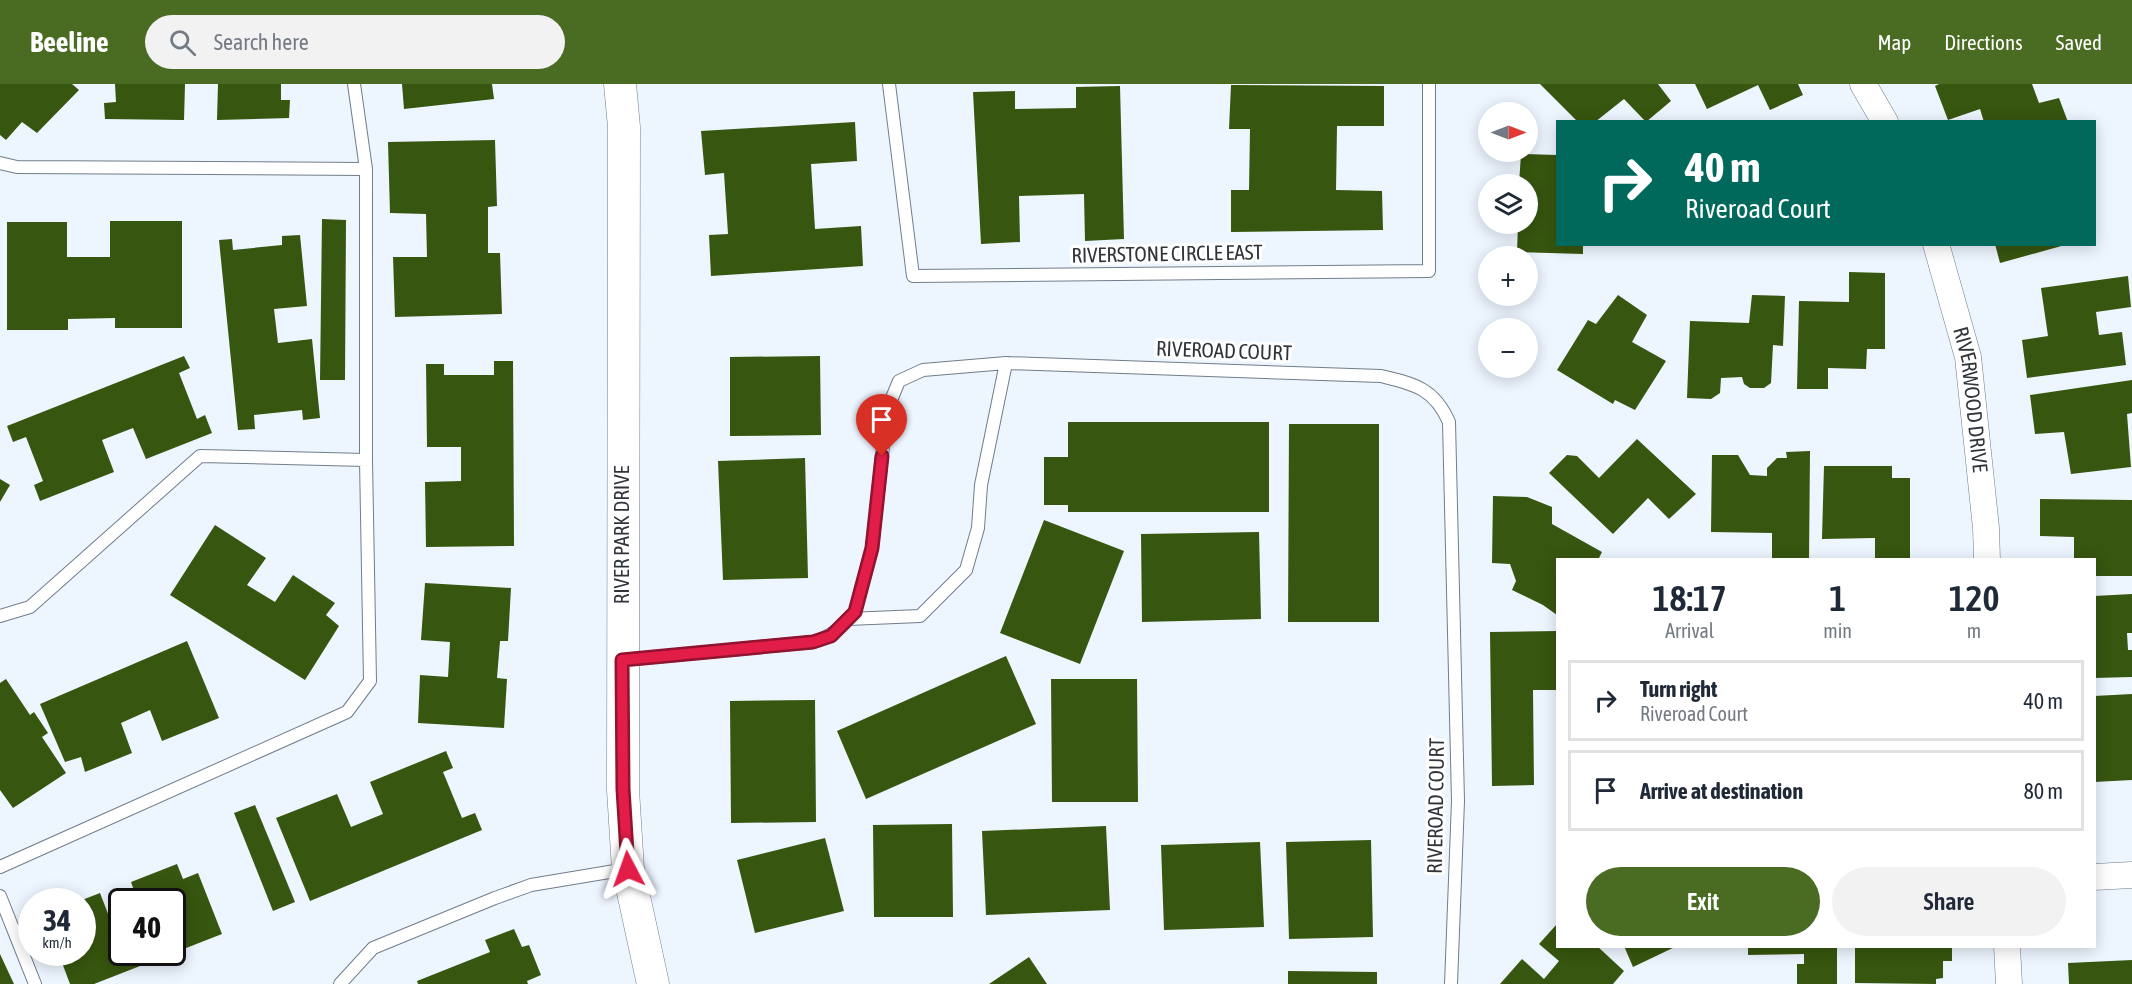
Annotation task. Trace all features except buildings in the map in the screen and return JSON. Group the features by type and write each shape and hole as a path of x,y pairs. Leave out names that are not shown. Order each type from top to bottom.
{"street":[{"name":"RIVER PARK DRIVE","path":"620,84 624,127 623,789 628,869 653,984"},
{"path":"1863,84 1884,120"},
{"name":"RIVERWOOD DRIVE","path":"1937,246 1968,357 1986,528 1987,558"},
{"path":"2096,877 2132,875"},
{"path":"2007,948 2009,984"}],"lane":[{"path":"0,867 347,712 370,681 366,460 366,169 354,84"},
{"name":"RIVERSTONE CIRCLE EAST","path":"889,84 913,276 1429,271 1429,84"},
{"path":"0,163 17,166 366,169"},
{"path":"848,619 920,616 966,570 978,528 981,485 1006,363"},
{"name":"RIVEROAD COURT","path":"622,660 813,642 831,636 855,612 872,548 887,410 899,381 923,370 1006,363 1381,376 1416,385 1442,405 1449,422 1458,801 1451,984"},
{"path":"0,616 30,607 200,456 366,460"},
{"path":"340,984 373,948 495,898 531,885 628,869"},
{"path":"0,896 35,984"}],"route":[{"path":"628,869 623,789 622,660 813,642 831,636 855,612 872,548 882,456"}]}
